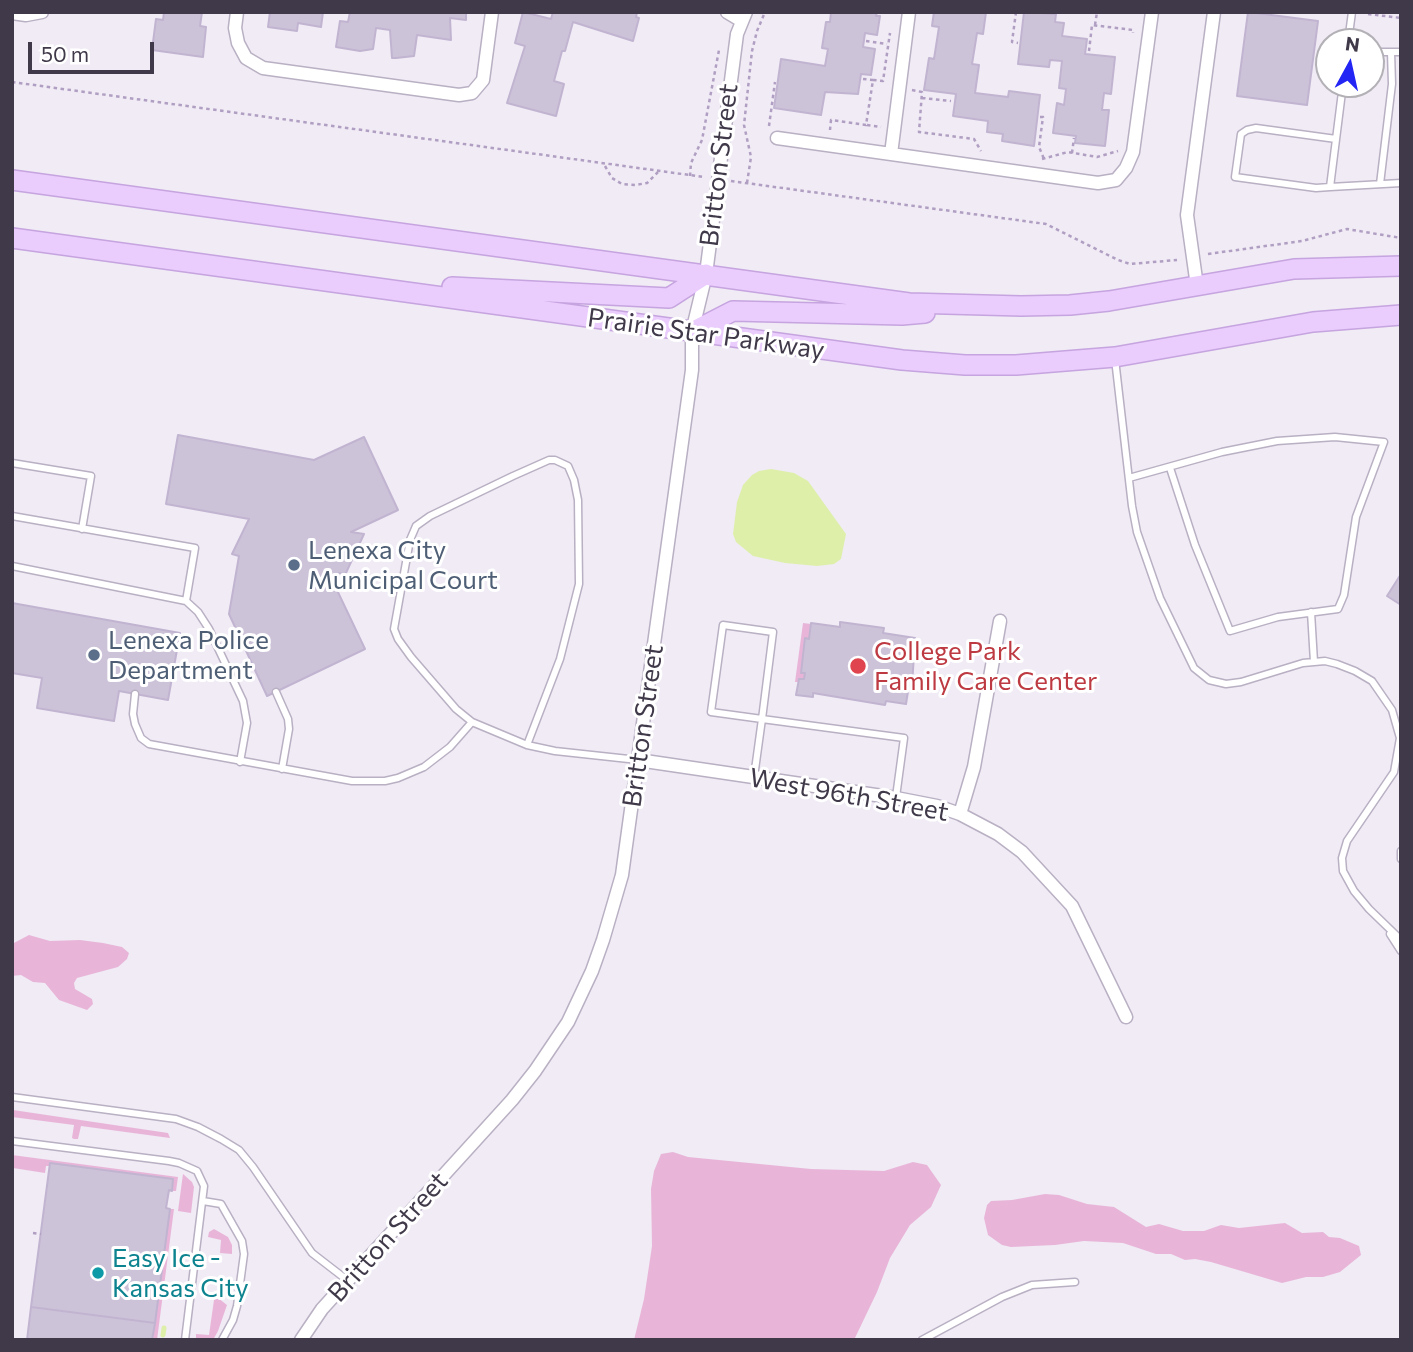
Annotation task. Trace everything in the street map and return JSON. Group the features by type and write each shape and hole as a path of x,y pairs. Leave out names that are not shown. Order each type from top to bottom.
{"main road":[{"path":"12,180 909,303 1070,305 1294,270 1401,266"},
{"name":"Prairie Star Parkway","path":"12,238 902,360 965,365 1043,363 1115,357 1313,322 1401,315"},
{"path":"326,281 669,298 706,274"},
{"path":"692,332 733,310 902,315 1006,306"}],"street":[{"path":"12,13 26,15 42,12"},
{"path":"237,12 235,27 238,43 246,58 263,68 459,95 472,93 483,80 492,12"},
{"path":"727,12 744,17"},
{"path":"891,154 909,12"},
{"path":"773,132 891,154 1098,183 1116,180 1126,168 1133,152 1152,12"},
{"path":"1197,285 1187,215 1214,12"},
{"name":"Britton Street","path":"301,1340 322,1309 536,1071 568,1022 592,971 619,885 692,370 692,332 706,274 731,74 737,34 744,17"},
{"path":"960,814 974,767 1000,621"},
{"name":"West 96th Street","path":"638,761 896,798 937,806 960,814 998,834 1023,852 1072,906 1126,1017"}],"lane":[{"path":"1385,52 1401,52"},
{"path":"1380,184 1392,85 1391,52"},
{"path":"1331,187 1341,98"},
{"path":"1336,139 1256,128 1247,130 1241,134 1235,177 1316,188 1401,183"},
{"path":"1115,357 1132,506 1146,561 1184,650 1198,673 1215,682 1233,684 1280,668 1314,662 1344,666 1364,676 1381,692 1392,710 1400,738 1397,773 1347,841 1342,858 1343,871 1354,891 1401,940"},
{"path":"1129,478 1222,452 1277,442 1335,437 1384,442 1356,517 1342,603 1338,610 1278,617 1230,631 1195,545 1170,468"},
{"path":"527,745 560,659 579,584 579,500 568,466 549,460 430,516 416,526 410,540 394,629 398,639 456,709 472,722 527,745 638,761"},
{"path":"12,463 91,476 82,529"},
{"path":"12,516 195,548 186,601"},
{"path":"12,566 186,601 198,612 209,629 243,701 247,723 240,762"},
{"path":"1311,612 1314,662"},
{"path":"754,778 762,719 773,632 723,625 710,712 762,719 904,738 896,798"},
{"path":"276,692 288,719 282,769"},
{"path":"135,694 135,724 141,738 149,744 352,781 385,781 398,778 438,759 472,722"},
{"path":"1401,851 1401,859"},
{"path":"1385,926 1401,951"},
{"path":"12,1097 176,1119 209,1133 239,1150 312,1253 349,1281"},
{"path":"12,1141 179,1163 197,1171 204,1186 203,1201 185,1340"},
{"path":"203,1201 221,1204 242,1241 244,1254 237,1306 222,1340"},
{"path":"922,1340 1032,1284 1075,1282"}],"path":[{"path":"747,183 751,158 744,125 752,51 765,12"},
{"path":"1016,12 1012,42 1018,43"},
{"path":"1089,51 1092,25 1095,25 1097,12"},
{"path":"1368,13 1401,18"},
{"path":"863,79 883,81 891,23"},
{"path":"1095,25 1133,30 1132,40"},
{"path":"866,41 888,44"},
{"path":"690,176 691,163 702,140 719,47"},
{"path":"866,125 873,80"},
{"path":"12,82 702,177"},
{"path":"773,132 775,82"},
{"path":"909,88 922,92 919,132"},
{"path":"922,97 951,101"},
{"path":"1040,117 1043,117 1039,147 1044,159"},
{"path":"827,135 830,133 831,120 881,127"},
{"path":"912,131 974,139 984,157"},
{"path":"1072,153 1074,138"},
{"path":"1037,161 1072,153 1097,157 1121,150"},
{"path":"604,165 612,178 622,184 648,183 658,172"},
{"path":"732,181 1046,224 1130,264 1181,260"},
{"path":"1206,254 1302,241 1347,229 1401,238"},
{"path":"33,1233 41,1234"}],"shaded area":[{"path":"771,469 794,473 808,481 846,534 841,559 834,564 817,566 785,563 753,556 736,542 733,534 737,502 743,485 759,471"},
{"path":"803,623 811,624 809,639 805,639 801,672 805,673 804,679 795,682"},
{"path":"29,935 50,941 80,940 103,943 122,947 129,953 127,959 118,967 77,978 75,989 92,999 93,1004 87,1010 59,1000 45,983 33,982 21,975 12,976 12,944"},
{"path":"13,1110 168,1133 170,1138 81,1126 78,1139 74,1139 74,1125 12,1117"},
{"path":"673,1152 688,1157 811,1169 884,1171 913,1162 927,1165 941,1185 931,1207 910,1225 890,1258 854,1340 634,1340 644,1299 652,1246 651,1189 654,1171 661,1154"},
{"path":"12,1155 178,1177 176,1191 172,1191 173,1179 50,1163 46,1166 45,1173 13,1168"},
{"path":"183,1174 194,1187 191,1213 178,1211"},
{"path":"1045,1194 1114,1207 1146,1227 1159,1224 1183,1231 1204,1231 1221,1225 1239,1228 1285,1223 1302,1233 1323,1232 1329,1237 1340,1238 1359,1246 1361,1255 1340,1272 1282,1283 1211,1262 1185,1260 1171,1254 1156,1254 1123,1243 1084,1241 1011,1247 1002,1245 988,1235 984,1218 987,1205 991,1201"},
{"path":"170,1209 174,1209 157,1340 152,1340"},
{"path":"214,1229 228,1237 232,1254 220,1253 221,1240 208,1237 209,1232"},
{"path":"218,1298 227,1305 218,1331 213,1340 196,1340 196,1334 209,1335 214,1300"}],"building":[{"path":"164,12 202,12 200,26 206,27 203,57 152,50 156,19 163,20"},
{"path":"270,12 323,12 321,27 298,23 297,31 268,27"},
{"path":"350,12 466,12 466,20 450,18 451,40 417,35 414,56 392,58 390,30 376,28 373,49 360,51 336,47 340,21 348,22"},
{"path":"523,12 551,19 553,12 637,12 636,17 639,18 633,41 573,22 554,81 564,84 556,116 507,103 525,46 515,43"},
{"path":"831,12 877,12 876,16 880,16 877,35 865,33 863,47 875,49 871,75 861,74 858,94 825,92 821,115 774,108 781,59 825,66 828,49 822,48 826,22 830,22"},
{"path":"934,12 986,12 983,34 977,33 972,64 979,65 975,93 1008,97 1009,91 1040,95 1034,146 1002,141 1003,134 987,132 988,121 953,116 956,94 924,90 929,58 934,59 939,27 932,26"},
{"path":"1024,12 1056,14 1055,22 1064,23 1062,36 1087,39 1085,54 1115,57 1111,94 1104,93 1102,110 1109,110 1105,146 1075,143 1076,136 1053,133 1057,103 1064,105 1066,89 1059,88 1062,61 1050,60 1049,67 1018,64"},
{"path":"1248,12 1318,21 1307,105 1237,96"},
{"name":"Lenexa City Municipal Court","path":"178,435 314,460 364,437 398,510 351,532 364,534 345,575 339,573 336,588 365,649 267,696 229,614 239,556 232,554 249,519 166,504"},
{"path":"1401,574 1401,605 1387,596"},
{"name":"Lenexa Police Department","path":"12,603 180,633 168,700 119,691 114,721 37,708 42,678 12,673"},
{"name":"College Park Family Care Center","path":"840,622 884,628 883,633 915,638 912,686 909,685 906,704 886,701 885,705 813,693 813,697 796,695 799,679 804,679 805,673 801,673 805,638 809,639 811,623 840,627"},
{"name":"Easy Ice - Kansas City","path":"50,1163 173,1179 166,1208 170,1209 155,1323 31,1307"},
{"path":"31,1307 155,1323 152,1340 27,1340"}],"waterway":[{"path":"163,1335 164,1328"}],"place":[{"name":"Lenexa City Municipal Court","path":"294,565"},
{"name":"Lenexa Police Department","path":"94,655"},
{"name":"College Park Family Care Center","path":"858,666"},
{"name":"Easy Ice - Kansas City","path":"98,1273"}]}
